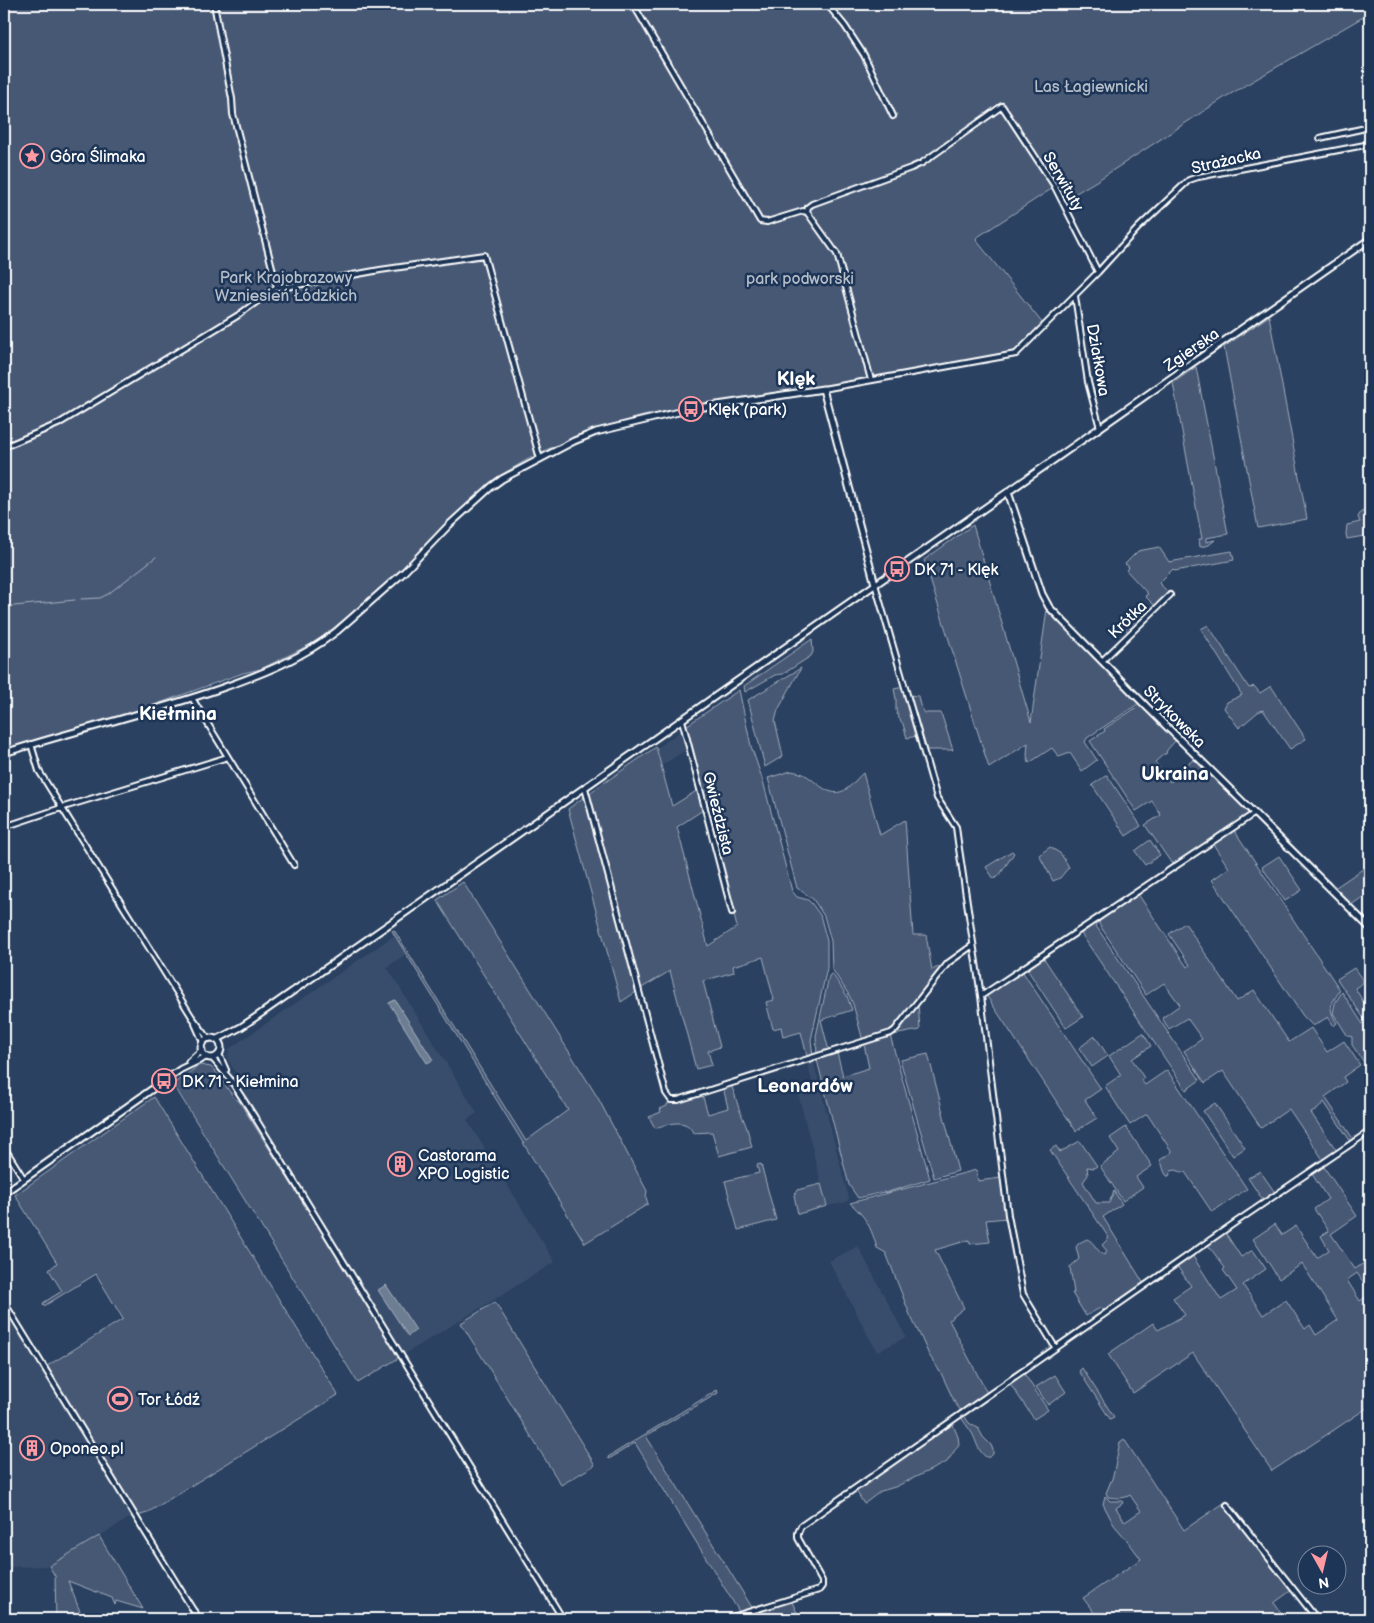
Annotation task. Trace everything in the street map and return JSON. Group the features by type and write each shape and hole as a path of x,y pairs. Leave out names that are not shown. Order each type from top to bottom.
{"main road":[{"name":"Zgierska","path":"241,1028 1370,239"},
{"path":"4,752 155,710 276,668 326,640 388,587 434,540 502,479 588,434 697,408 823,389 875,584"},
{"name":"Strykowska","path":"1008,492 1044,598 1052,610 1370,928"},
{"path":"4,1193 181,1069 202,1050 203,1042 209,1039 216,1040 241,1028"},
{"path":"181,1069 219,1054 225,1041 241,1028"},
{"path":"216,1040 221,1047"},
{"path":"202,1050 209,1057"}],"street":[{"path":"214,4 232,99 233,114 277,287"},
{"path":"633,4 760,221 767,222 803,211 807,212 837,254 871,380"},
{"path":"828,4 864,55 893,116"},
{"name":"Serwituty","path":"807,212 808,207 812,204 922,163 1002,106 1054,185 1098,272"},
{"path":"1320,138 1370,127"},
{"name":"Strażacka","path":"823,389 1014,355 1098,272 1172,194 1192,179 1370,144"},
{"path":"4,447 49,429 67,419 237,316 277,287 484,255 540,459"},
{"name":"Działkowa","path":"1074,296 1088,382 1100,428"},
{"path":"875,584 937,798 956,827 981,996 1007,1206 1023,1294 1055,1347"},
{"name":"Krótka","path":"1102,661 1170,595"},
{"path":"192,698 294,865"},
{"name":"Gwieździsta","path":"682,720 732,912"},
{"path":"31,744 39,771 192,1017 209,1039"},
{"path":"4,827 228,757"},
{"path":"585,788 666,1093 671,1100 678,1100 891,1034 948,963 973,945"},
{"path":"981,996 1255,813"},
{"path":"192,1017 203,1042"},
{"path":"219,1054 230,1079 563,1619"},
{"path":"209,1057 230,1079"},
{"path":"726,1619 819,1590 822,1586 822,1581 798,1538 801,1526 1055,1347 1370,1131"},
{"path":"4,1147 24,1179"},
{"path":"4,1302 200,1619"},
{"path":"1227,1505 1317,1619"}],"shaded area":[{"path":"682,730 687,749 661,766 657,748"},
{"path":"395,935 406,954 387,967 477,1113 467,1120 555,1262 405,1354 246,1096 228,1056 229,1049"},
{"path":"395,1000 433,1060 427,1063 389,1003"},
{"path":"813,1060 849,1199 846,1202 827,1206 798,1093 814,1089 807,1062"},
{"path":"858,1246 906,1337 877,1352 829,1261"},
{"path":"386,1285 416,1330 408,1336 378,1290"},
{"path":"4,1307 80,1431 79,1434 87,1440 133,1516 49,1566 4,1567"}],"green space":[{"name":"Park Krajobrazowy Wzniesień Łódzkich","path":"4,4 1370,4 1370,13 1227,96 1066,199 1056,186 976,238 1043,324 1014,354 872,379 758,395 643,416 588,431 535,455 494,479 400,570 317,641 261,669 243,673 115,719 44,737 4,750"},
{"path":"1269,316 1307,519 1258,528 1224,347"},
{"path":"1196,367 1228,534 1206,538 1206,542 1215,540 1209,545 1200,547 1199,539 1202,539 1173,383"},
{"path":"1370,510 1370,535 1347,539 1347,525 1360,522 1358,517 1361,512"},
{"path":"973,525 1031,722 1047,609 1139,702 1087,738 1085,742 1097,760 1082,771 1070,753 1059,757 1052,748 1029,763 1027,755 1028,743 989,768 924,560"},
{"path":"1159,547 1169,562 1232,551 1234,560 1175,571 1173,569 1159,583 1168,592 1166,597 1156,607 1145,596 1148,594 1126,570 1129,567 1125,564 1138,551"},
{"path":"1132,609 1142,620 1129,633 1119,622"},
{"path":"1208,625 1249,688 1254,686 1260,693 1271,686 1306,739 1290,749 1263,710 1239,728 1224,708 1227,702 1242,695 1201,629"},
{"path":"812,639 813,652 811,656 783,674 775,675 745,692 744,686"},
{"path":"801,668 778,710 775,721 783,756 765,767 748,700"},
{"path":"904,687 917,736 907,738 896,710 894,689"},
{"path":"739,690 751,746 763,781 792,891 797,897 808,900 820,915 827,941 827,968 811,1040 813,1056 810,1057 810,1055 807,1056 801,1032 783,1037 781,1027 773,1029 766,1002 774,1000 763,957 733,966 734,972 703,981 720,1047 708,1051 712,1065 696,1069 670,971 640,989 588,794 656,747 672,806 698,790 703,810 677,827 708,946 737,927 686,726"},
{"path":"910,695 918,696 920,705 925,713 941,713 953,750 926,750"},
{"path":"1142,704 1177,739 1167,750 1166,754 1155,762 1170,782 1189,770 1186,765 1196,758 1251,813 1176,865 1172,864 1145,825 1161,815 1152,801 1136,811 1090,741 1105,731 1104,729"},
{"path":"791,771 805,775 832,792 843,791 863,773 880,835 905,820 913,935 926,935 932,970 940,966 941,968 890,1032 863,1041 853,1004 832,969 831,941 824,916 813,899 797,888 768,778"},
{"path":"1107,775 1141,826 1126,836 1092,785"},
{"path":"584,797 636,992 621,1002 568,809"},
{"path":"1234,830 1340,990 1331,1006 1337,1023 1334,1026 1328,1017 1313,1026 1303,1016 1212,880 1229,868 1213,844"},
{"path":"1150,840 1160,855 1145,865 1135,851"},
{"path":"1050,847 1061,854 1069,867 1060,878 1053,881 1039,855"},
{"path":"1012,851 1014,853 999,876 994,879 986,867"},
{"path":"1279,856 1302,890 1285,901 1262,867"},
{"path":"1370,864 1370,892 1351,905 1328,884 1330,881 1336,887"},
{"path":"463,882 598,1098 647,1191 648,1204 585,1243 392,931 394,930 526,1141 568,1110 437,900"},
{"path":"1138,894 1187,967 1190,965 1169,934 1185,923 1237,1001 1254,990 1289,1042 1311,1028 1327,1052 1344,1041 1360,1065 1343,1077 1346,1082 1325,1097 1354,1140 1351,1142 1324,1102 1317,1110 1311,1113 1337,1151 1324,1161 1289,1109 1261,1128 1223,1071 1205,1083 1184,1051 1202,1039 1187,1018 1169,1029 1162,1018 1180,1005 1164,983 1146,995 1099,924 1100,919"},
{"path":"1094,923 1200,1080 1186,1090 1080,932"},
{"path":"1043,957 1083,1017 1066,1028 1027,969"},
{"path":"1354,968 1364,982 1355,988 1370,1013 1370,1020 1367,1023 1337,979"},
{"path":"1022,971 1101,1089 1085,1100 1097,1118 1076,1131 986,995"},
{"path":"831,974 847,996 852,1010 821,1020 829,1051 817,1055 816,1036"},
{"path":"1342,992 1370,1035 1370,1058 1364,1062 1352,1045 1352,1037 1347,1035 1333,1013 1335,1003"},
{"path":"918,1003 920,1030 893,1035"},
{"path":"1143,1033 1151,1046 1132,1059 1144,1078 1141,1080 1145,1085 1167,1070 1247,1189 1212,1212 1185,1172 1176,1170 1171,1171 1169,1176 1165,1174 1160,1160 1172,1152 1147,1114 1130,1125 1105,1086 1121,1075 1109,1056"},
{"path":"890,1035 930,1179 885,1193 858,1198 849,1185 817,1060 837,1053 843,1076 869,1068 864,1044"},
{"path":"1095,1036 1108,1056 1092,1067 1079,1048"},
{"path":"928,1054 958,1171 934,1178 901,1063 901,1060"},
{"path":"200,1065 211,1067 235,1099 239,1101 399,1355 397,1359 358,1383 173,1084"},
{"path":"731,1085 747,1127 752,1147 719,1156 712,1132 693,1133 690,1128 682,1123 655,1128 649,1117 661,1112 660,1109 667,1106 667,1104 702,1094 708,1114 728,1108 723,1087"},
{"path":"154,1097 338,1395 147,1513 138,1516 47,1366 123,1319 96,1274 44,1306 43,1303 62,1291 49,1270 57,1263 15,1195"},
{"path":"1215,1103 1245,1148 1233,1156 1203,1111"},
{"path":"1126,1127 1152,1166 1136,1177 1143,1187 1123,1201 1100,1166 1119,1152 1110,1138"},
{"path":"1080,1141 1097,1166 1094,1168 1087,1167 1088,1175 1083,1182 1096,1203 1109,1203 1114,1191 1122,1204 1103,1217 1144,1284 1105,1311 1100,1308 1086,1316 1072,1293 1074,1293 1070,1267 1079,1259 1076,1247 1079,1243 1087,1239 1105,1255 1107,1251 1102,1245 1109,1238 1050,1150 1056,1146 1060,1152"},
{"path":"761,1164 776,1220 738,1230 725,1181 759,1173 757,1165"},
{"path":"1324,1167 1357,1216 1331,1234 1355,1269 1370,1259 1370,1292 1357,1273 1347,1280 1360,1301 1370,1294 1370,1406 1272,1471 1193,1353 1133,1393 1108,1354 1153,1323 1158,1330 1185,1315 1173,1298 1191,1286 1177,1266 1192,1255 1221,1300 1237,1290 1223,1270 1225,1268 1208,1245 1225,1232 1241,1257 1253,1250 1266,1269 1243,1285 1263,1315 1286,1300 1305,1329 1310,1325 1316,1335 1338,1320 1302,1264 1279,1279 1253,1239 1275,1224 1282,1235 1296,1226 1317,1258 1329,1250 1321,1236 1329,1231 1314,1209 1328,1199 1312,1174"},
{"path":"976,1170 978,1181 1001,1178 1007,1218 986,1220 990,1242 970,1244 969,1240 935,1250 964,1308 949,1320 987,1393 961,1411 929,1355 910,1315 886,1253 877,1248 868,1224 850,1203"},
{"path":"1260,1171 1274,1191 1274,1194 1266,1200 1262,1199 1248,1178"},
{"path":"821,1184 827,1206 798,1214 794,1195 797,1190"},
{"path":"495,1302 595,1465 561,1485 461,1323"},
{"path":"1082,1368 1114,1417 1110,1419 1079,1371"},
{"path":"1023,1372 1048,1410 1034,1419 1009,1382"},
{"path":"1055,1375 1066,1392 1048,1405 1036,1387"},
{"path":"717,1390 718,1393 646,1436 753,1609 740,1613 635,1443 609,1459 608,1457"},
{"path":"963,1414 969,1423 978,1428 991,1445 993,1454 990,1457 986,1457 981,1452 972,1433 960,1416"},
{"path":"952,1422 959,1444 947,1462 895,1487 881,1491 864,1504 855,1489"},
{"path":"1124,1439 1184,1530 1224,1503 1292,1590 1274,1603 1286,1619 1099,1619 1083,1598 1141,1559 1114,1525 1103,1504 1105,1496 1110,1501 1122,1501 1123,1503 1116,1508 1125,1522 1141,1511 1130,1495 1123,1498 1114,1498 1108,1497 1106,1493 1113,1476 1120,1442"},
{"path":"99,1536 143,1609 116,1601 115,1605 112,1598 68,1581 83,1619 56,1619 55,1576 49,1566"},
{"path":"791,1600 800,1619 763,1619 758,1610"}],"waterway":[{"path":"81,599 100,598 108,594 156,557"},
{"path":"4,607 75,600"}],"place":[{"name":"Góra Ślimaka","path":"32,156"},
{"name":"Klęk (park)","path":"691,409"},
{"name":"DK 71 - Klęk","path":"897,569"},
{"name":"DK 71 - Kiełmina","path":"164,1081"},
{"name":"Castorama XPO Logistic","path":"400,1164"},
{"name":"Tor Łódź","path":"120,1399"},
{"name":"Oponeo.pl","path":"32,1448"}],"district":[{"name":"Klęk","path":"796,378"},
{"name":"Kiełmina","path":"178,713"},
{"name":"Ukraina","path":"1175,773"},
{"name":"Leonardów","path":"805,1085"}],"park label":[{"name":"Las Łagiewnicki","path":"1091,86"},
{"name":"park podworski","path":"800,278"}]}
